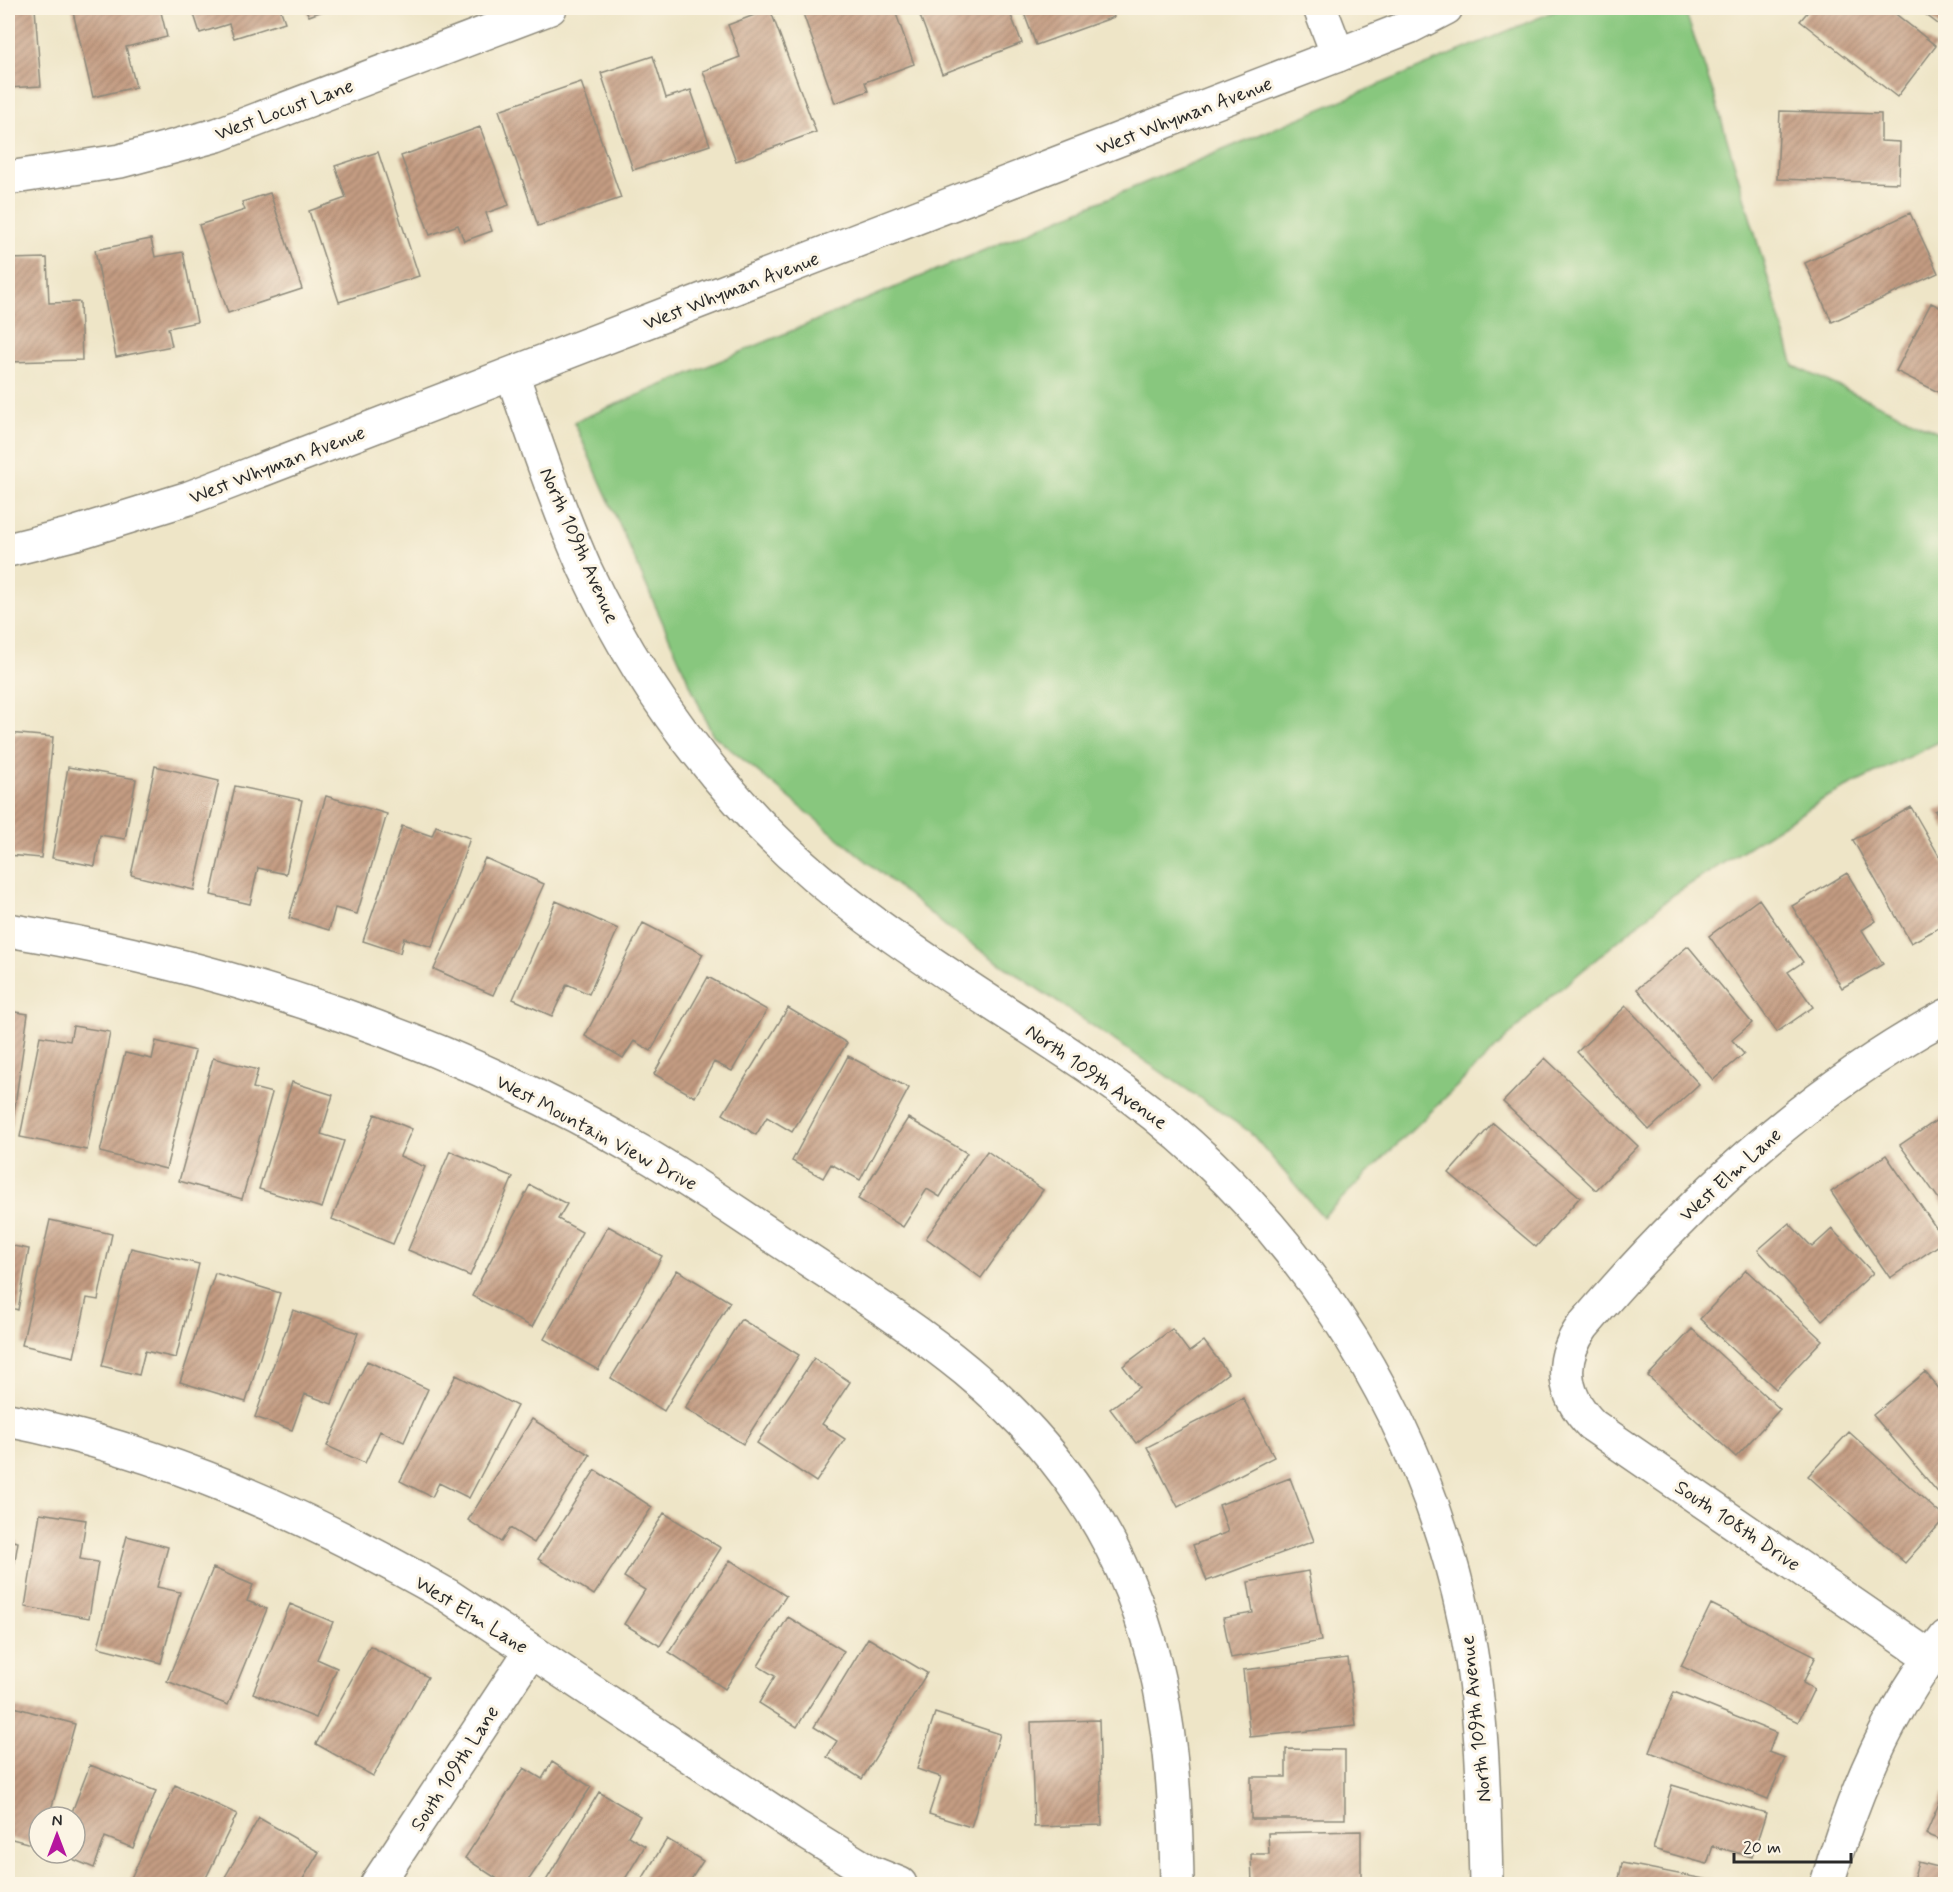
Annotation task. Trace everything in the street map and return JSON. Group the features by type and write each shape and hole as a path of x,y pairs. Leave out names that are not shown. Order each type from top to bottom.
{"street":[{"name":"West Locust Lane","path":"8,178 120,161 217,135 550,8"},
{"path":"1320,8 1338,55"},
{"name":"West Whyman Avenue","path":"8,550 87,530 189,498 1338,55 1408,27 1446,8"},
{"name":"North 109th Avenue","path":"512,374 570,534 612,621 675,723 742,807 802,866 868,918 1103,1077 1170,1128 1260,1215 1342,1323 1371,1372 1411,1453 1453,1568 1475,1678 1483,1770 1486,1884"},
{"name":"West Mountain View Drive","path":"8,930 135,954 316,1005 372,1025 487,1073 641,1152 913,1328 990,1388 1022,1420 1083,1499 1107,1540 1144,1626 1166,1713 1176,1795 1177,1884"},
{"name":"West Elm Lane","path":"1565,1378 1566,1358 1573,1339 1701,1198 1779,1129 1836,1086 1946,1016"},
{"name":"South 108th Drive","path":"1565,1378 1570,1396 1579,1412 1592,1425 1938,1647"},
{"name":"West Elm Lane","path":"8,1420 145,1456 267,1502 387,1561 447,1595 795,1826 870,1872 900,1884"},
{"path":"1827,1884 1864,1777 1901,1703 1938,1647"},
{"name":"South 109th Lane","path":"377,1884 531,1651"}],"green space":[{"path":"1562,8 1684,8 1714,95 1794,366 1945,435 1945,739 1825,798 1673,895 1534,1011 1323,1217 1250,1132 949,929 712,734 574,422"}],"building":[{"path":"8,8 35,8 41,86 8,88"},
{"path":"72,8 160,8 167,37 126,47 136,87 93,97"},
{"path":"192,8 280,8 285,22 234,38 229,24 200,33"},
{"path":"305,8 331,8 309,16"},
{"path":"801,8 894,8 914,64 865,82 868,91 835,103"},
{"path":"917,8 1008,8 1022,43 942,74"},
{"path":"1022,8 1110,8 1114,17 1036,45"},
{"path":"1811,8 1888,8 1936,46 1897,97 1800,21"},
{"path":"1917,8 1946,8 1946,30"},
{"path":"770,9 816,132 736,161 703,71 740,57 728,25"},
{"path":"653,56 666,98 691,90 710,145 633,170 601,73"},
{"path":"581,82 621,198 538,226 499,110"},
{"path":"1780,111 1881,114 1881,141 1900,142 1899,183 1777,179"},
{"path":"480,127 509,205 486,213 492,231 464,241 458,225 430,235 401,156"},
{"path":"378,152 419,276 339,302 309,211 346,198 335,166"},
{"path":"270,193 302,289 228,313 199,225 245,210 242,202"},
{"path":"1910,213 1938,273 1832,322 1805,263"},
{"path":"151,239 155,257 183,252 197,322 168,328 172,346 116,357 95,250"},
{"path":"47,258 49,303 80,302 82,360 8,362 8,259"},
{"path":"1931,303 1946,310 1946,396 1896,371"},
{"path":"8,733 53,737 41,858 8,855"},
{"path":"155,766 219,781 194,890 131,875"},
{"path":"68,767 136,779 125,839 100,835 95,866 52,858"},
{"path":"235,786 302,800 286,874 258,868 250,904 211,895"},
{"path":"326,796 387,814 357,914 335,908 329,930 289,918"},
{"path":"1946,805 1946,831 1935,811"},
{"path":"1911,807 1946,868 1946,924 1911,943 1853,840"},
{"path":"402,826 432,836 436,826 470,838 432,947 404,938 400,953 363,941"},
{"path":"485,858 544,884 493,995 434,969"},
{"path":"1847,873 1876,921 1862,930 1883,964 1842,988 1792,906"},
{"path":"1759,899 1803,962 1788,972 1813,1007 1777,1032 1709,936"},
{"path":"556,901 618,929 589,994 567,984 552,1016 513,999"},
{"path":"643,923 703,954 651,1051 634,1041 623,1058 585,1036"},
{"path":"1688,946 1752,1023 1732,1040 1744,1054 1713,1080 1637,989"},
{"path":"708,977 767,1010 732,1071 714,1062 695,1097 654,1074"},
{"path":"1626,1006 1699,1084 1649,1130 1577,1052"},
{"path":"788,1008 847,1043 792,1132 767,1117 756,1135 723,1114"},
{"path":"8,1011 28,1014 12,1126 8,1126"},
{"path":"73,1026 110,1032 87,1150 20,1137 40,1036 70,1041"},
{"path":"156,1041 195,1051 166,1169 100,1152 125,1053 152,1059"},
{"path":"848,1056 909,1088 860,1180 831,1164 823,1178 792,1161"},
{"path":"213,1058 258,1070 253,1088 272,1093 242,1199 179,1181"},
{"path":"1545,1058 1638,1146 1596,1190 1503,1102"},
{"path":"292,1082 333,1095 321,1134 344,1141 322,1208 259,1189"},
{"path":"375,1114 412,1129 400,1156 425,1167 393,1244 332,1219"},
{"path":"1946,1114 1946,1209 1900,1145"},
{"path":"908,1118 967,1153 940,1197 927,1189 903,1227 858,1199"},
{"path":"1493,1123 1580,1197 1536,1247 1449,1173"},
{"path":"450,1151 513,1177 470,1276 408,1250"},
{"path":"987,1151 1043,1190 981,1278 926,1238"},
{"path":"1886,1155 1945,1241 1890,1278 1831,1192"},
{"path":"530,1185 567,1204 558,1219 582,1232 532,1327 472,1296"},
{"path":"50,1220 112,1234 98,1300 87,1298 74,1357 22,1345"},
{"path":"1789,1223 1812,1247 1832,1229 1873,1273 1822,1320 1758,1250"},
{"path":"608,1226 662,1256 598,1370 544,1339"},
{"path":"8,1245 29,1249 18,1310 8,1307"},
{"path":"131,1248 199,1264 176,1358 145,1351 139,1375 102,1366"},
{"path":"677,1270 730,1302 664,1411 611,1378"},
{"path":"1746,1270 1822,1340 1776,1389 1700,1319"},
{"path":"215,1273 280,1293 246,1402 180,1382"},
{"path":"293,1310 358,1333 332,1404 305,1394 292,1430 255,1417"},
{"path":"741,1319 799,1355 743,1444 685,1408"},
{"path":"1172,1329 1189,1352 1204,1341 1228,1373 1136,1443 1110,1409 1139,1387 1123,1366"},
{"path":"1692,1329 1780,1409 1736,1457 1648,1376"},
{"path":"814,1358 850,1382 822,1424 845,1439 816,1482 757,1443"},
{"path":"367,1361 428,1389 404,1442 380,1431 365,1463 327,1446"},
{"path":"1925,1372 1946,1397 1946,1502 1873,1415"},
{"path":"456,1375 517,1406 469,1498 439,1483 432,1497 400,1481"},
{"path":"1243,1398 1274,1457 1178,1507 1147,1447"},
{"path":"532,1419 590,1455 534,1543 510,1528 501,1542 468,1520"},
{"path":"1849,1432 1945,1518 1905,1563 1808,1476"},
{"path":"595,1470 652,1507 594,1595 538,1559"},
{"path":"1290,1478 1314,1541 1207,1581 1193,1545 1228,1532 1219,1505"},
{"path":"40,1513 86,1520 80,1559 98,1562 89,1618 25,1607"},
{"path":"664,1513 721,1548 660,1646 624,1624 645,1590 624,1577"},
{"path":"127,1536 168,1547 157,1587 180,1592 161,1663 98,1647"},
{"path":"8,1540 18,1542 9,1596 8,1596"},
{"path":"730,1560 786,1596 725,1689 669,1652"},
{"path":"213,1568 253,1585 247,1601 267,1609 228,1705 167,1681"},
{"path":"1308,1571 1321,1641 1231,1658 1223,1618 1253,1613 1248,1582"},
{"path":"290,1604 333,1622 317,1659 337,1668 316,1718 253,1693"},
{"path":"1711,1604 1816,1656 1803,1683 1814,1689 1798,1722 1681,1666"},
{"path":"788,1617 844,1651 797,1727 759,1703 775,1676 758,1666"},
{"path":"868,1638 927,1673 862,1779 827,1757 837,1741 814,1727"},
{"path":"370,1646 428,1677 373,1776 316,1744"},
{"path":"1348,1658 1356,1726 1250,1737 1243,1670"},
{"path":"1674,1692 1776,1733 1769,1752 1785,1758 1768,1799 1650,1752"},
{"path":"14,1707 75,1724 52,1805 27,1805 27,1843 8,1838 8,1729"},
{"path":"935,1713 1000,1734 971,1827 929,1814 941,1777 917,1769"},
{"path":"1099,1720 1102,1825 1034,1827 1031,1722"},
{"path":"1286,1749 1345,1750 1345,1819 1251,1819 1251,1777 1286,1777"},
{"path":"552,1762 591,1787 526,1884 505,1884 465,1858 524,1768 542,1779"},
{"path":"90,1765 156,1791 133,1848 105,1837 94,1868 87,1865 87,1805 75,1805"},
{"path":"175,1785 237,1814 203,1884 140,1884 130,1880"},
{"path":"1672,1785 1766,1813 1752,1857 1713,1846 1707,1864 1653,1849"},
{"path":"599,1792 640,1816 628,1836 645,1846 622,1884 544,1884"},
{"path":"1943,1794 1946,1795 1946,1842 1926,1834"},
{"path":"259,1818 319,1852 300,1884 221,1884"},
{"path":"1361,1831 1361,1884 1252,1884 1251,1854 1269,1854 1268,1833"},
{"path":"667,1839 703,1861 688,1884 639,1884"},
{"path":"1918,1862 1946,1869 1946,1884 1912,1884"},
{"path":"1622,1863 1725,1883 1725,1884 1618,1884"}]}
